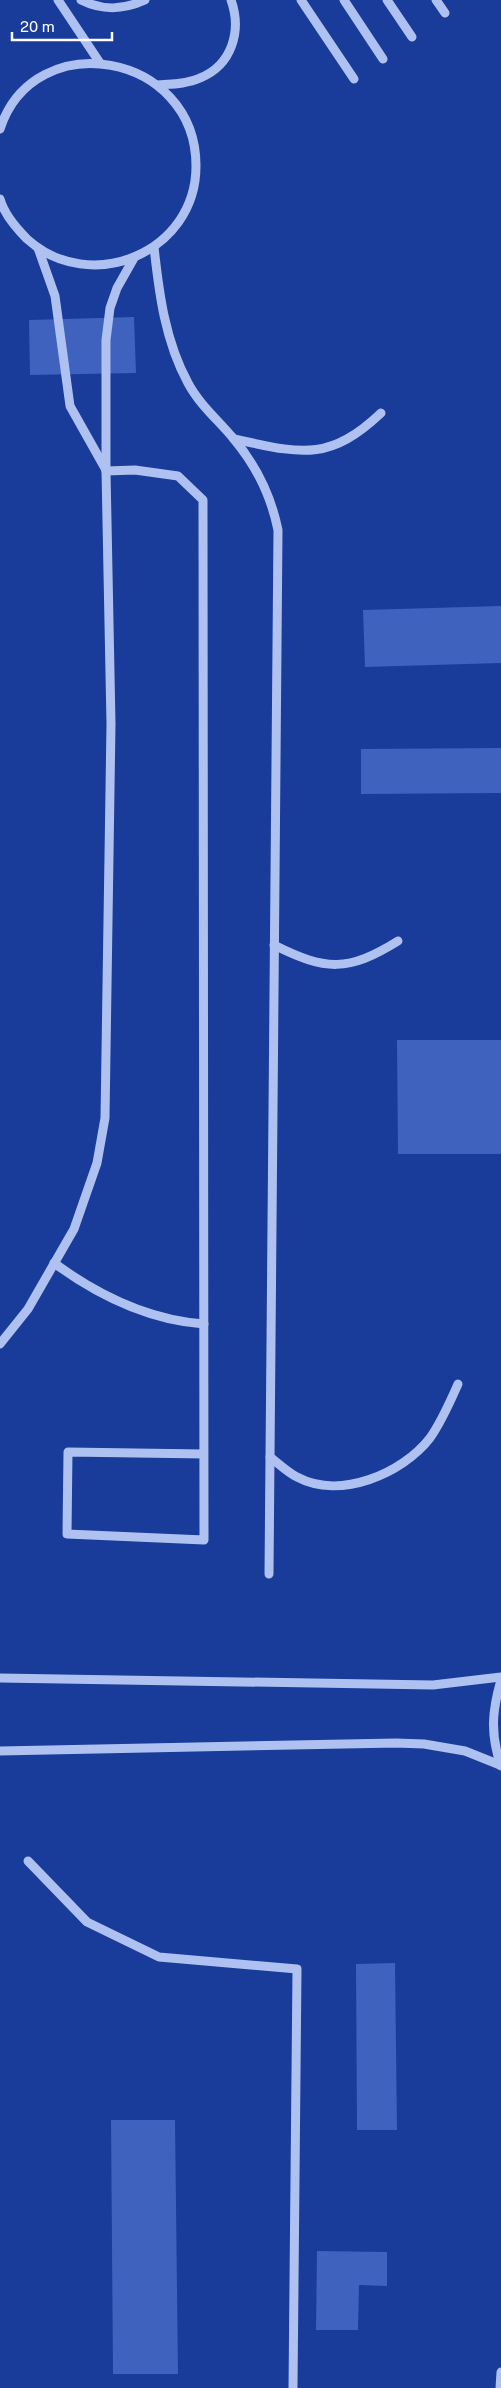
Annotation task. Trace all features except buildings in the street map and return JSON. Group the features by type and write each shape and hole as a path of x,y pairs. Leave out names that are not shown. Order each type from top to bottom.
{"street":[{"path":"58,0 100,62"},
{"path":"81,0 104,8 128,8 145,0"},
{"path":"158,85 183,83 201,78 217,68 228,54 237,34 236,14 232,0"},
{"path":"300,0 354,79"},
{"path":"344,0 384,59"},
{"path":"387,0 412,37"},
{"path":"436,0 445,13"},
{"path":"0,129 4,118 20,94 43,76 71,65 100,62 131,69 158,85 174,102 187,122 194,144 196,167 193,190 184,212 171,231 154,247 134,258 111,265 86,266 61,260 38,248 16,229 0,199"},
{"path":"154,247 159,298 170,338 188,383 211,415 234,439 260,476 274,510 278,530 269,1574"},
{"path":"38,248 55,296 70,406 106,471"},
{"path":"0,1344 28,1309 74,1229 96,1163 105,1118 111,724 106,471 106,340 110,308 117,288 134,258"},
{"path":"234,439 281,449 306,451 337,445 360,432 381,413"},
{"path":"106,471 135,470 178,476 204,500 204,1324 204,1454 204,1540 67,1534 68,1452 204,1454"},
{"path":"274,945 298,957 332,966 353,964 376,955 398,941"},
{"path":"54,1263 81,1283 117,1302 178,1322 204,1324"},
{"path":"270,1456 297,1477 318,1485 345,1486 375,1477 403,1463 429,1438 447,1410 458,1384"},
{"path":"0,1678 433,1685 501,1678 493,1706 493,1736 501,1765"},
{"path":"0,1751 396,1743 424,1744 465,1751 501,1765"},
{"path":"28,1861 86,1922 159,1957 297,1969 293,2388"},
{"path":"500,2388 501,2372"}]}
